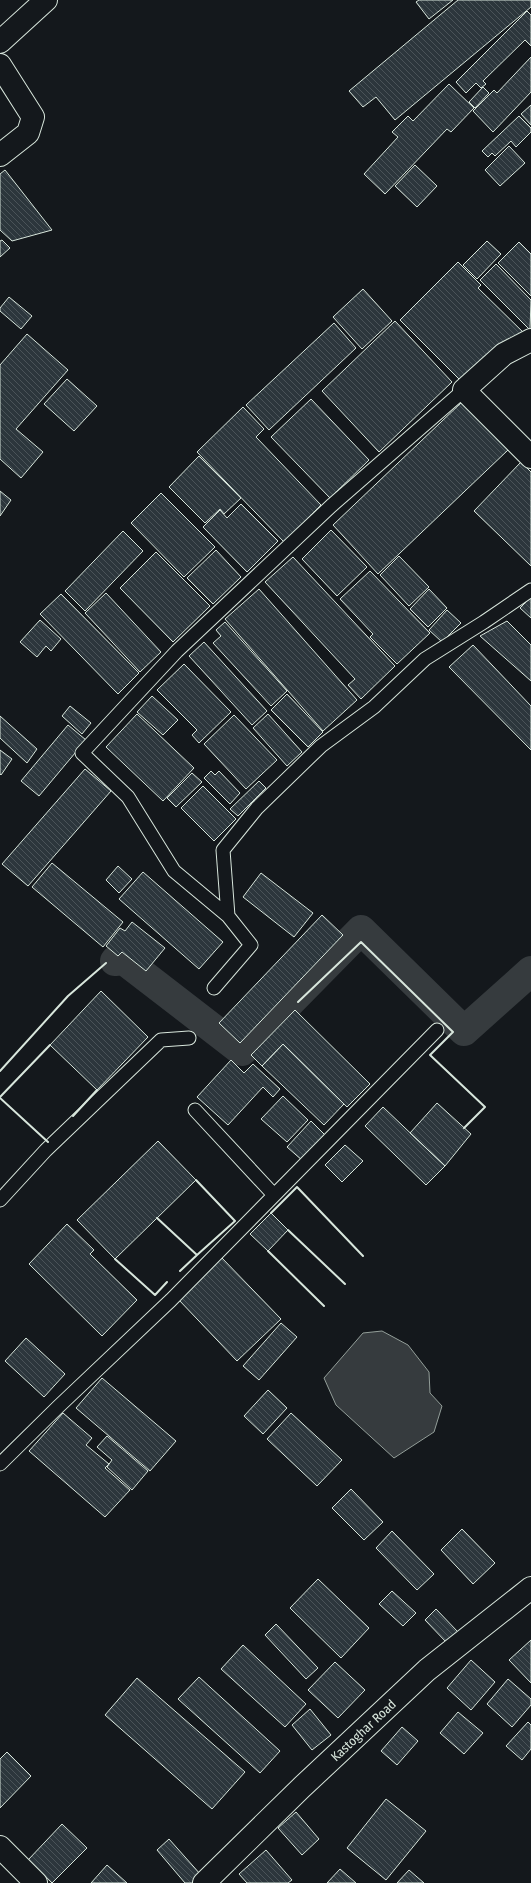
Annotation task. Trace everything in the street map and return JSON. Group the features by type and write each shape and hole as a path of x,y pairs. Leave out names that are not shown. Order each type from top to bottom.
{"street":[{"path":"0,42 46,0"},
{"path":"0,65 33,117 28,133 0,155"},
{"path":"531,340 504,354 464,390 531,457"},
{"name":"Kastoghar Road","path":"204,1883 302,1787 427,1670 531,1588"},
{"path":"0,1847 36,1883"}],"lane":[{"path":"214,988 251,945 228,916 174,870 128,797 82,754 176,651 331,506 464,390"},
{"path":"228,916 224,850 257,808 321,746 374,707 425,659 531,590"},
{"path":"0,1464 58,1406 171,1300 437,1030"},
{"path":"0,1200 46,1150 161,1040 189,1038"},
{"path":"195,1110 274,1195"}],"shaded area":[{"path":"382,1331 408,1345 429,1372 430,1393 442,1406 434,1432 394,1458 336,1405 324,1378 363,1333"}],"building":[{"path":"419,0 453,0 429,19 416,2"},
{"path":"458,0 531,0 531,7 395,120 376,97 363,107 349,91"},
{"path":"527,11 531,15 531,46 525,40 483,81 486,84 481,88 476,83 466,93 456,82"},
{"path":"531,57 531,92 493,132 473,111 494,90 497,93"},
{"path":"449,84 474,108 451,132 447,129 385,194 364,174 398,137 392,132 408,116 413,121"},
{"path":"483,87 489,93 475,108 469,102"},
{"path":"531,105 531,125 521,114"},
{"path":"519,116 531,128 531,132 516,147 511,141 495,156 492,153 488,157 482,151"},
{"path":"509,146 525,163 500,186 485,170"},
{"path":"415,165 437,186 417,207 395,186"},
{"path":"5,170 52,230 12,241 0,230 0,174"},
{"path":"2,240 10,248 0,257 0,241"},
{"path":"487,241 501,254 477,279 463,265"},
{"path":"519,242 531,254 531,296 498,263"},
{"path":"458,262 481,285 478,288 527,336 461,381 400,320"},
{"path":"496,264 531,300 530,330 480,280"},
{"path":"363,289 392,321 362,349 333,317"},
{"path":"9,297 32,316 21,329 0,311 0,308"},
{"path":"395,321 452,382 379,452 322,391"},
{"path":"334,323 356,348 269,430 246,405"},
{"path":"27,334 68,370 16,429 43,452 21,478 0,459 0,365"},
{"path":"67,379 97,406 74,431 44,404"},
{"path":"311,399 369,460 330,498 271,437"},
{"path":"462,402 508,450 378,574 333,525"},
{"path":"243,407 264,429 256,437 321,505 284,542 197,452"},
{"path":"199,456 241,498 224,514 220,509 205,523 169,487"},
{"path":"521,462 531,472 531,566 474,511"},
{"path":"0,491 11,500 0,516"},
{"path":"161,493 215,547 184,577 131,523"},
{"path":"241,504 278,541 247,572 203,527 220,510 227,518"},
{"path":"331,530 367,567 337,596 302,559"},
{"path":"123,531 143,551 85,611 65,591"},
{"path":"216,550 241,577 213,604 187,578"},
{"path":"156,552 210,606 173,642 120,588"},
{"path":"399,556 429,587 409,606 380,575"},
{"path":"293,557 395,666 361,699 348,685 355,679 265,582"},
{"path":"370,571 430,633 397,664 370,637 373,634 340,599"},
{"path":"259,589 357,700 323,731 225,619"},
{"path":"429,589 447,608 428,627 410,609"},
{"path":"106,593 161,652 140,672 85,613"},
{"path":"61,594 139,673 118,694 40,614"},
{"path":"531,597 531,618 520,608"},
{"path":"447,610 461,623 442,642 429,630"},
{"path":"40,620 61,639 51,651 46,646 37,657 20,642"},
{"path":"507,621 531,645 531,681 480,636"},
{"path":"225,622 287,691 271,706 213,643 221,636 216,630"},
{"path":"204,642 267,711 252,725 189,656"},
{"path":"473,645 531,706 531,750 449,667"},
{"path":"184,664 231,712 199,743 192,735 197,730 157,690"},
{"path":"287,694 323,732 308,747 271,710"},
{"path":"152,696 178,720 163,735 137,712"},
{"path":"70,706 91,723 82,734 62,716"},
{"path":"137,714 194,768 163,801 106,747"},
{"path":"268,714 302,752 287,766 253,728"},
{"path":"234,715 277,760 246,789 204,744"},
{"path":"0,716 37,749 27,763 0,738"},
{"path":"68,725 86,740 39,796 21,781"},
{"path":"0,750 12,759 1,775 0,774"},
{"path":"85,769 111,791 28,886 2,864"},
{"path":"211,771 215,775 219,771 240,793 230,804 204,778"},
{"path":"192,773 202,782 176,807 167,798"},
{"path":"259,781 266,788 238,816 230,809"},
{"path":"203,786 236,819 214,841 181,808"},
{"path":"52,863 123,922 103,947 32,887"},
{"path":"118,866 132,879 119,893 106,880"},
{"path":"143,872 223,942 199,969 119,899"},
{"path":"261,873 313,913 294,937 243,897"},
{"path":"322,915 343,935 240,1043 219,1023"},
{"path":"132,922 165,948 146,971 122,952 118,956 106,946 120,928 125,931"},
{"path":"101,991 148,1037 97,1090 50,1045"},
{"path":"295,1010 370,1084 347,1107 283,1044 262,1066 251,1055"},
{"path":"283,1044 344,1104 324,1125 262,1066"},
{"path":"231,1060 244,1073 253,1064 280,1089 273,1097 263,1087 228,1125 197,1097"},
{"path":"283,1096 308,1120 287,1142 261,1119"},
{"path":"437,1103 471,1134 445,1166 410,1133"},
{"path":"383,1107 445,1166 426,1185 365,1126"},
{"path":"311,1121 326,1136 303,1161 287,1147"},
{"path":"158,1141 196,1180 115,1259 77,1220"},
{"path":"345,1145 363,1161 342,1182 325,1165"},
{"path":"271,1213 288,1230 268,1251 250,1234"},
{"path":"67,1224 94,1250 90,1254 137,1300 102,1336 29,1264"},
{"path":"221,1257 281,1319 237,1361 178,1299"},
{"path":"281,1323 297,1337 259,1380 243,1366"},
{"path":"26,1338 65,1374 44,1397 5,1361"},
{"path":"102,1378 176,1441 150,1471 76,1408"},
{"path":"268,1390 287,1408 263,1434 244,1416"},
{"path":"63,1413 92,1438 86,1445 109,1464 105,1468 130,1490 105,1517 29,1451"},
{"path":"291,1413 342,1460 317,1486 267,1439"},
{"path":"107,1436 148,1471 132,1490 107,1467 112,1460 97,1447"},
{"path":"351,1489 383,1522 364,1540 332,1508"},
{"path":"462,1529 495,1563 473,1584 441,1550"},
{"path":"392,1531 434,1574 417,1590 376,1548"},
{"path":"318,1579 369,1628 341,1658 290,1608"},
{"path":"392,1591 416,1613 403,1626 379,1604"},
{"path":"436,1609 458,1632 447,1643 425,1620"},
{"path":"276,1624 318,1668 306,1679 265,1635"},
{"path":"531,1640 531,1683 509,1660"},
{"path":"243,1645 306,1704 285,1727 221,1669"},
{"path":"471,1660 495,1682 471,1710 447,1688"},
{"path":"335,1662 365,1690 338,1718 308,1690"},
{"path":"199,1677 280,1751 260,1773 178,1699"},
{"path":"137,1678 245,1772 212,1809 105,1715"},
{"path":"508,1679 531,1699 531,1705 512,1727 487,1704"},
{"path":"310,1709 331,1735 312,1750 292,1725"},
{"path":"458,1712 483,1733 464,1754 440,1733"},
{"path":"528,1722 531,1725 531,1749 522,1760 506,1746"},
{"path":"402,1727 418,1741 397,1765 381,1751"},
{"path":"7,1752 31,1776 0,1808 0,1759"},
{"path":"386,1799 426,1831 386,1880 347,1848"},
{"path":"296,1812 319,1839 302,1855 278,1828"},
{"path":"62,1824 87,1848 52,1883 28,1860"},
{"path":"169,1839 201,1875 192,1883 185,1883 157,1850"},
{"path":"266,1850 292,1880 288,1883 247,1883 239,1874"},
{"path":"107,1865 127,1883 91,1883"},
{"path":"340,1869 356,1883 327,1883"},
{"path":"409,1870 424,1883 397,1883"}],"waterway":[{"path":"115,961 124,960 242,1051 361,930 464,1031 531,971"}],"wall":[{"path":"298,1002 361,942 453,1032 430,1055 485,1107 464,1128"},
{"path":"0,1071 68,996 106,963"},
{"path":"0,1097 50,1045"},
{"path":"73,1116 97,1090"},
{"path":"0,1098 48,1142"},
{"path":"157,1218 197,1255 235,1221 196,1180"},
{"path":"271,1213 297,1187 363,1256"},
{"path":"288,1230 345,1284"},
{"path":"268,1251 324,1306"},
{"path":"180,1271 197,1255"},
{"path":"115,1259 155,1295 167,1282"}]}
